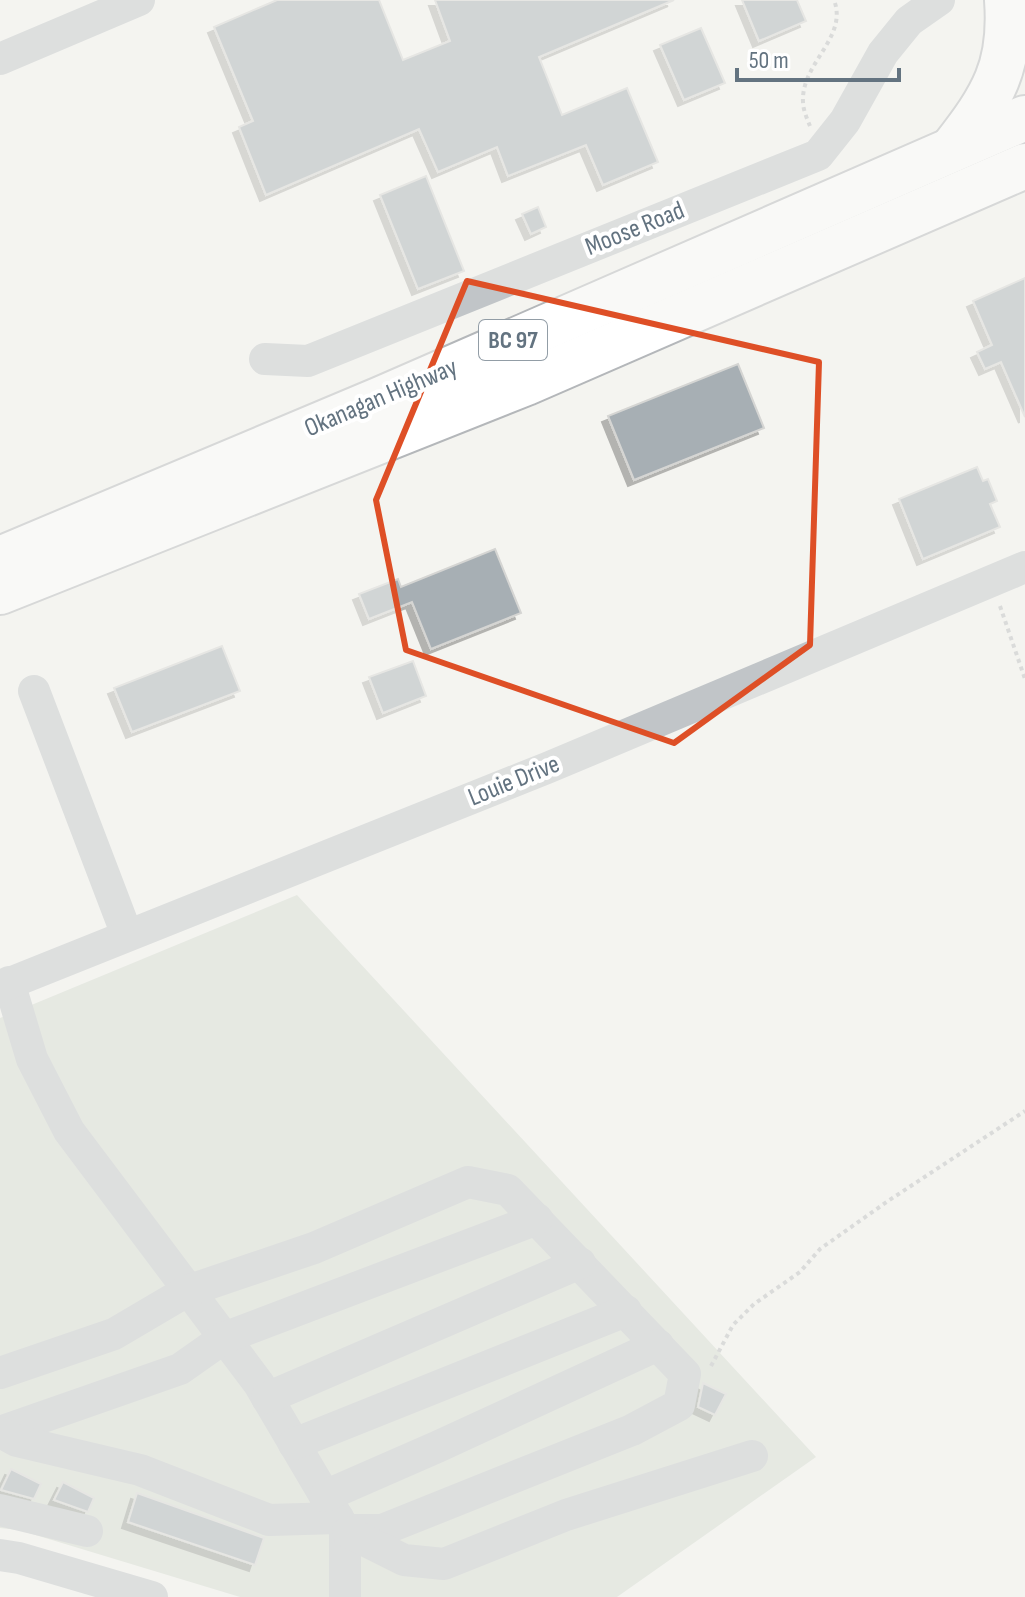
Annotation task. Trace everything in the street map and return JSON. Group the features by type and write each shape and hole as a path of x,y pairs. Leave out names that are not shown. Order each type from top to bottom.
{"highway":[{"path":"953,148 982,108 1004,64 1009,31 1007,0"},
{"name":"Okanagan Highway","path":"0,559 381,399 1025,118"},
{"path":"526,383 623,313 1025,142"},
{"name":"Okanagan Highway","path":"0,592 526,383 1025,166"},
{"path":"943,201 987,193 1010,193 1025,198"}],"street":[{"path":"0,59 139,0"},
{"name":"Moose Road","path":"265,359 308,361 818,155 845,121 892,42 909,21 939,0"},
{"name":"Louie Drive","path":"5,984 547,768 1025,567"},
{"path":"34,691 127,935"},
{"path":"5,984 32,1059 69,1131 267,1398 336,1515 345,1597"},
{"path":"0,1373 114,1334 187,1291 314,1248 468,1182 508,1190 685,1374 679,1405 632,1430 382,1530 336,1515 269,1520 140,1470 17,1441 0,1432"},
{"path":"0,1432 180,1369 224,1338 537,1219"},
{"path":"267,1398 580,1263"},
{"path":"294,1444 626,1311"},
{"path":"336,1515 437,1447 658,1345"},
{"path":"336,1515 404,1560 444,1564 566,1515 752,1456"},
{"path":"0,1510 87,1531"},
{"path":"0,1555 152,1597"}],"path":[{"path":"818,155 802,102 807,75 837,26 839,14 835,3"},
{"path":"992,581 1025,679"},
{"path":"685,1374 711,1366 733,1325 754,1304 800,1272 820,1249 1025,1111"}],"highlighted area":[{"path":"467,281 819,362 810,645 674,743 406,650 376,500"}],"shaded area":[{"path":"297,895 816,1457 617,1597 240,1597 19,1530 0,1528 0,1018"}],"building":[{"path":"277,0 379,0 403,60 450,41 435,0 674,0 539,57 562,115 627,88 658,162 603,185 586,145 508,176 497,147 438,172 419,129 266,195 239,127 253,121 214,27"},
{"path":"742,0 797,0 806,21 759,41"},
{"path":"701,28 725,83 684,100 660,45"},
{"path":"426,176 464,271 418,289 380,195"},
{"path":"538,207 546,227 531,234 522,214"},
{"path":"1025,278 1025,417 1001,362 985,369 977,352 992,345 973,301"},
{"path":"738,364 764,428 634,480 608,416"},
{"path":"977,467 983,481 988,479 997,501 990,504 1000,527 923,559 899,499"},
{"path":"495,549 521,613 431,649 412,602 369,619 359,594 398,579 401,587"},
{"path":"222,646 240,691 132,732 114,688"},
{"path":"413,661 426,696 383,713 369,677"},
{"path":"703,1383 726,1394 715,1415 698,1407"},
{"path":"11,1469 41,1484 34,1499 1,1490"},
{"path":"63,1482 94,1498 88,1512 54,1500"},
{"path":"137,1493 264,1538 255,1565 128,1522"}]}
